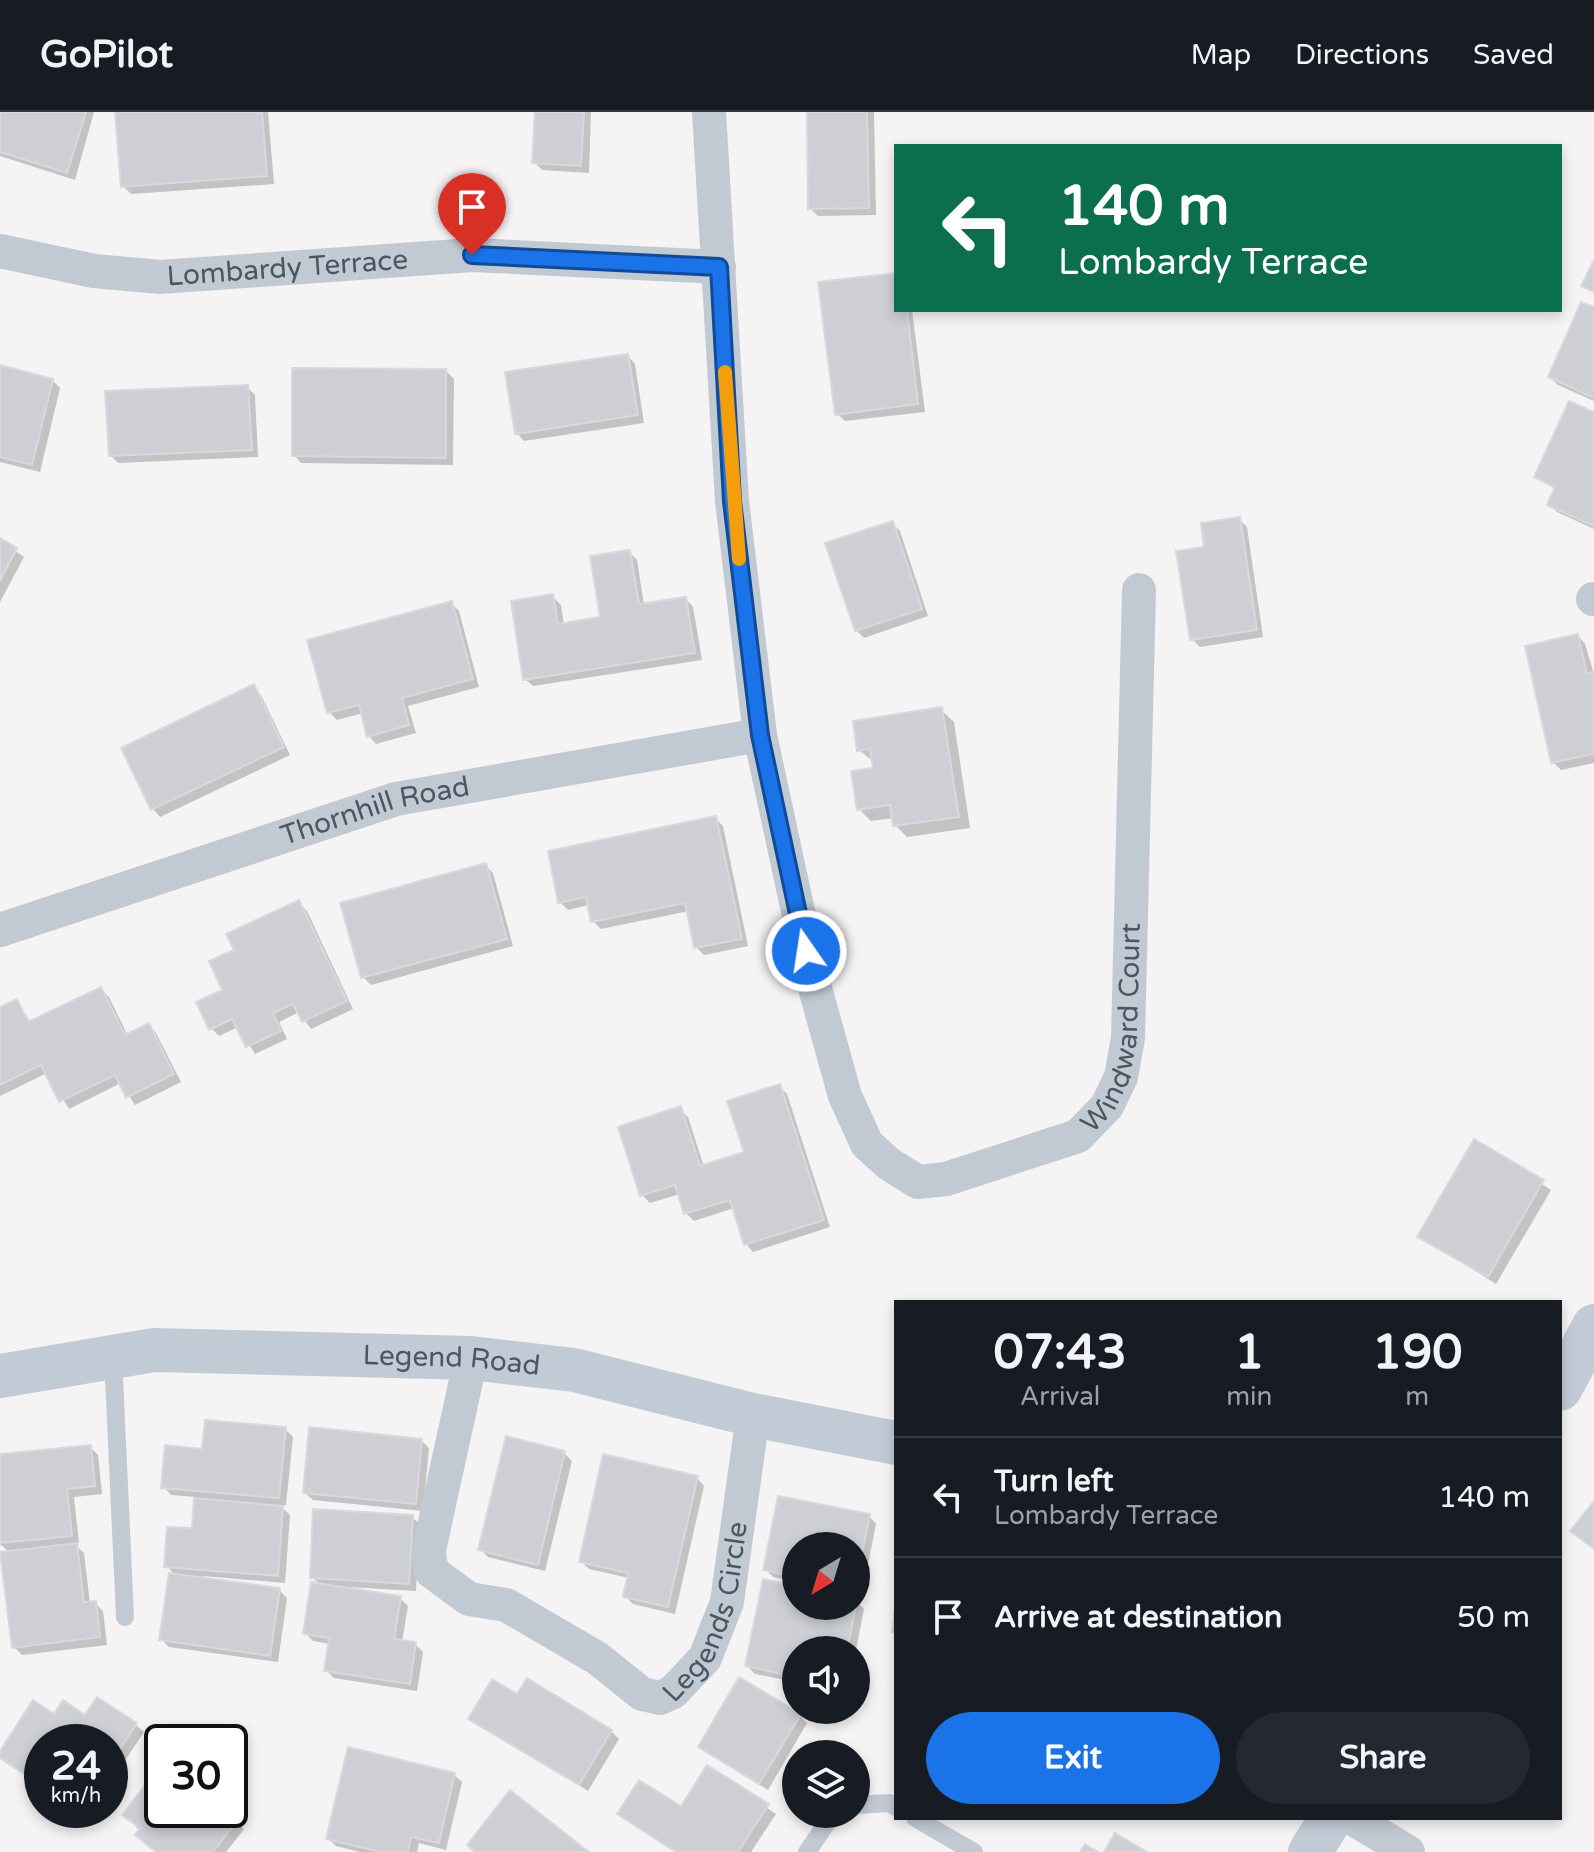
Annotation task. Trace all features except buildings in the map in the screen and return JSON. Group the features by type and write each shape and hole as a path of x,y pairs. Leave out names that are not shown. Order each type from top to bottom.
{"street":[{"name":"Windward Court","path":"709,112 732,501 760,735 800,921 845,1096 867,1144 889,1164 918,1182 946,1179 1078,1136 1107,1106 1121,1077 1128,1038 1139,590"},
{"name":"Lombardy Terrace","path":"0,251 94,271 160,277 472,255 719,267"},
{"name":"Thornhill Road","path":"0,930 396,799 760,735"},
{"path":"1575,1378 1594,1326"},
{"name":"Legend Road","path":"0,1376 154,1350 471,1358 574,1370 753,1415 894,1443"},
{"name":"Legends Circle","path":"471,1358 429,1550 431,1571 469,1599 506,1605 597,1658 642,1694 660,1698 673,1692 705,1658 727,1602 753,1415"},
{"path":"1310,1852 1330,1820"},
{"path":"1355,1820 1408,1852"}],"lane":[{"path":"113,1355 125,1617"},
{"path":"870,1804 889,1803 894,1806"},
{"path":"918,1820 974,1852"},
{"path":"807,1852 823,1828"}],"slow traffic":[{"path":"725,372 732,501 739,559"}],"route":[{"path":"472,255 719,267 732,501 749,651 760,735 806,951"}]}
